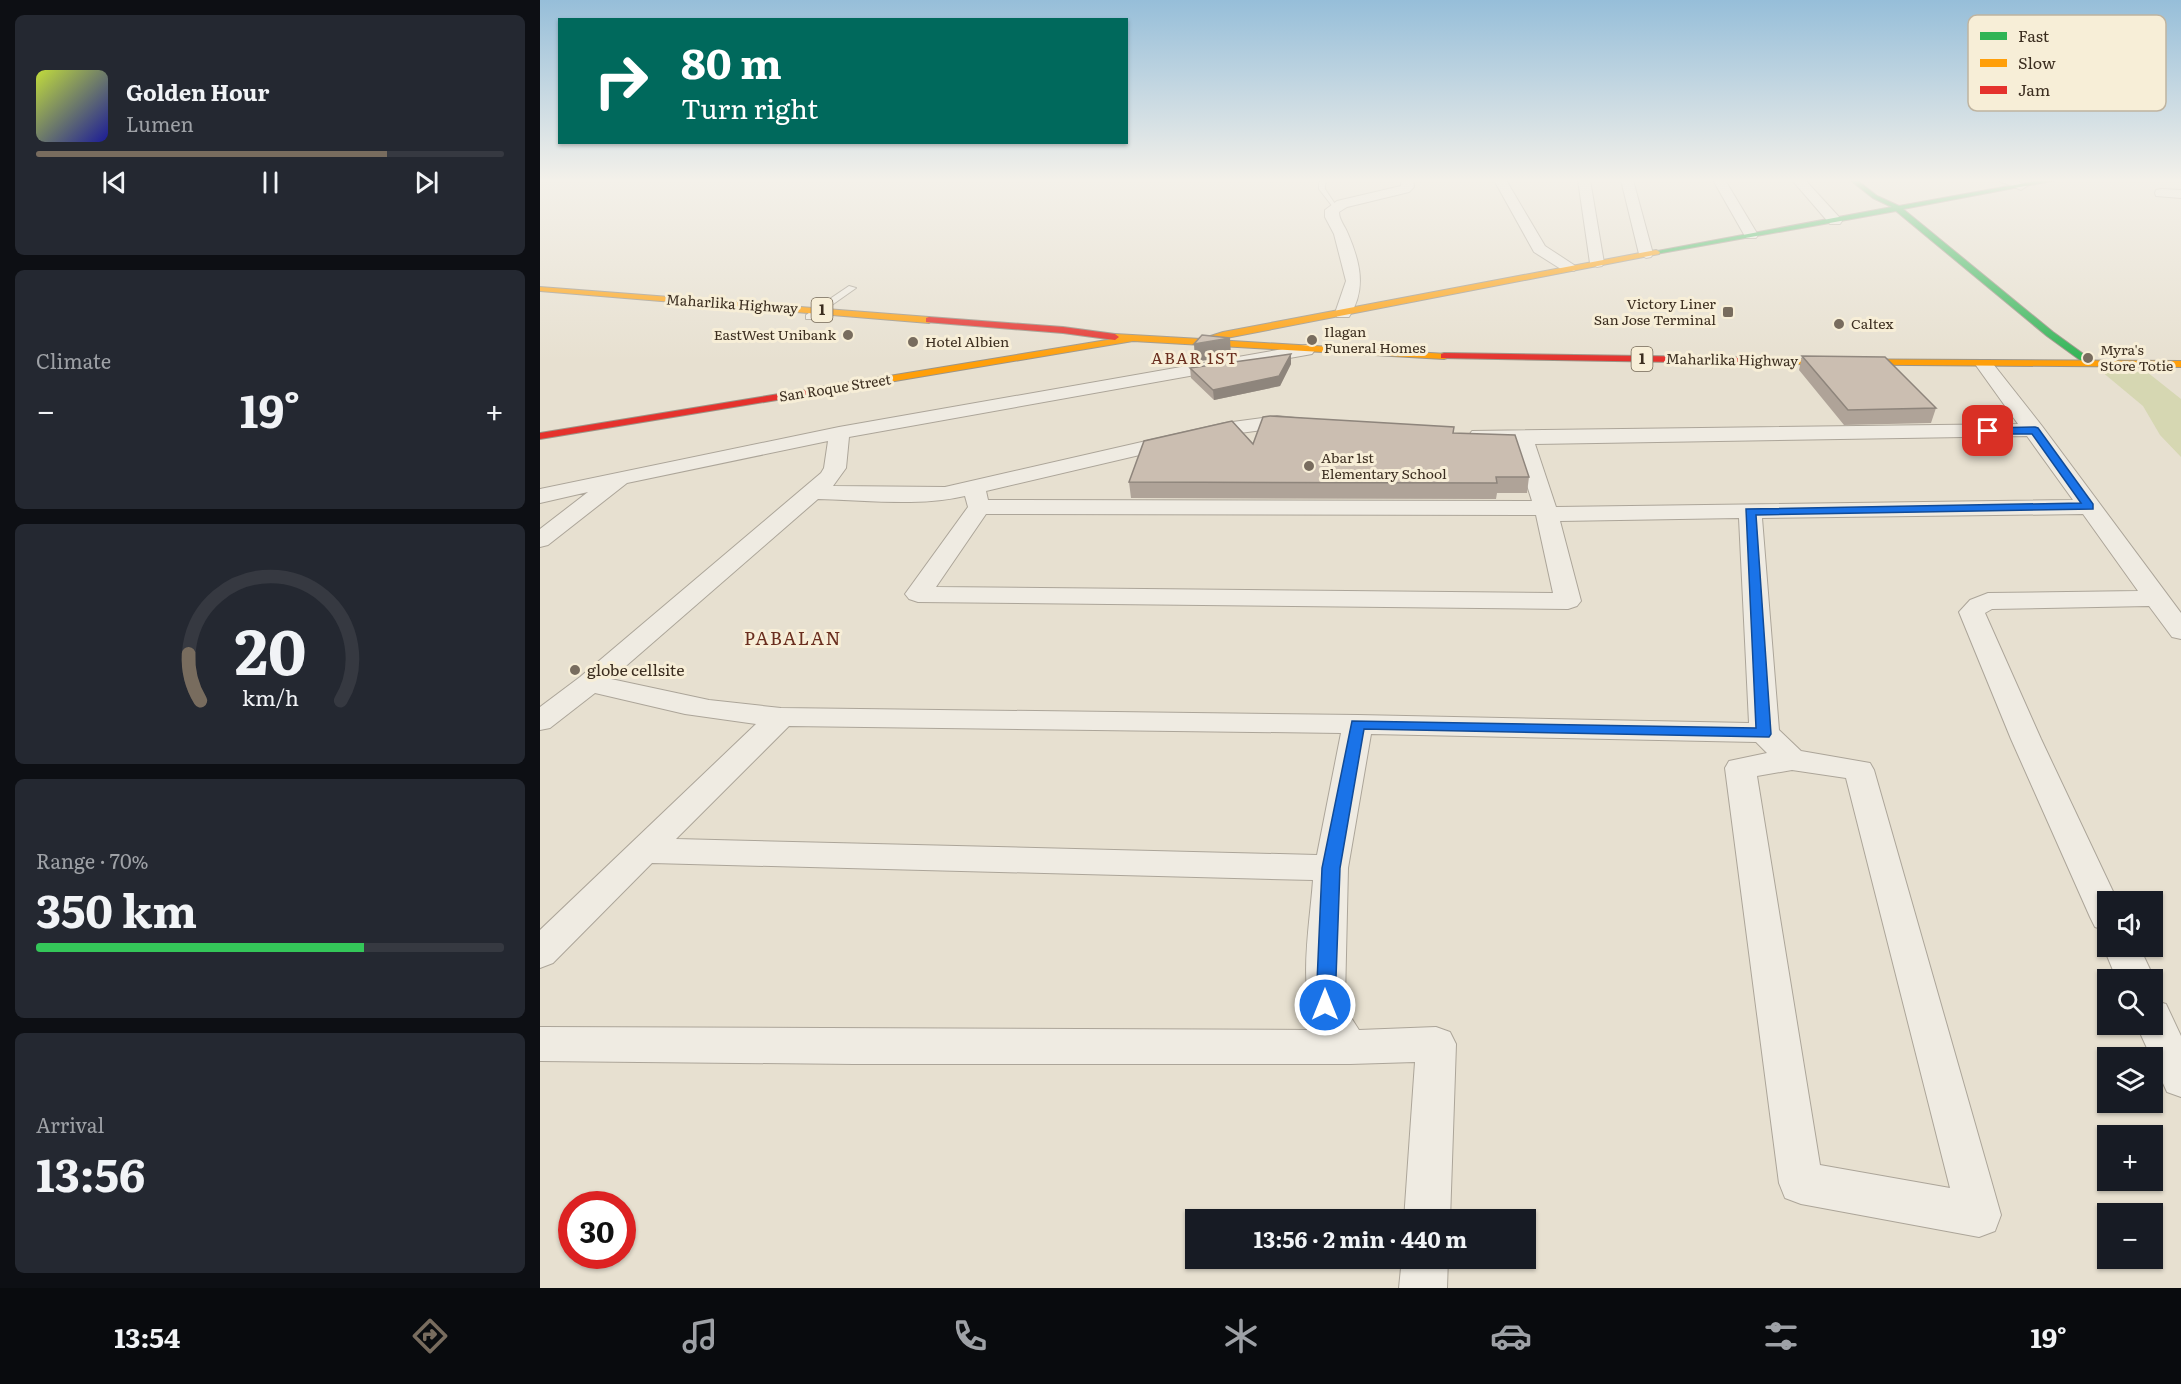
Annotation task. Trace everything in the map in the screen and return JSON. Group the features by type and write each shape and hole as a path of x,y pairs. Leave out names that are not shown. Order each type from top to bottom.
{"main road":[{"path":"1198,343 1223,335 1723,240"},
{"path":"1936,240 2050,334 2090,363"},
{"name":"Maharlika Highway","path":"540,290 758,310"},
{"name":"Maharlika Highway","path":"540,296 814,313 1053,335 1104,336 1403,355 1984,364 2181,364"},
{"name":"San Roque Street","path":"540,436 1130,339"}],"street":[{"path":"1343,240 1354,281 1343,313"},
{"path":"1534,240 1539,249 1569,268"},
{"path":"1593,240 1597,263"},
{"path":"1642,240 1646,254"},
{"path":"540,496 839,433 1306,350"},
{"path":"1984,364 2035,430 2181,631"},
{"path":"1312,424 1277,422 1225,429 977,497 918,594 1568,601 1546,511 1523,438"},
{"path":"1465,435 1523,438 2035,430"},
{"path":"540,721 590,682 834,472 839,433"},
{"path":"540,540 620,478"},
{"path":"811,492 1546,511 1750,512 2089,507"},
{"path":"1750,512 1764,734"},
{"path":"2097,893 1972,612 1979,604 1988,601 2156,598"},
{"path":"590,682 708,710 747,716 1358,724 1764,734 1792,760 1859,770 1979,1215 1801,1184 1740,768 1792,760"},
{"path":"540,953 781,717"},
{"path":"1350,1047 1338,1033 1325,1005 1331,868 1358,724"},
{"path":"646,851 1331,868"},
{"path":"2161,1035 2181,1079"},
{"path":"540,1044 1350,1047 1436,1044 1428,1209"},
{"path":"1423,1288 1424,1269"}],"lane":[{"path":"814,313 852,288"}],"green space":[{"path":"2101,371 2147,372 2181,399 2181,457 2160,435 2143,406"}],"building":[{"path":"1202,335 1230,338 1194,344"},
{"path":"1291,354 1279,376 1213,390 1190,368"},
{"path":"1802,356 1885,357 1936,408 1848,410"},
{"path":"1263,417 1454,427 1453,433 1515,435 1529,477 1496,477 1497,483 1129,482 1144,441 1232,421 1253,444"}],"traffic: fast":[{"path":"1656,252 1722,240"},
{"path":"1936,240 2050,334 2090,363"}],"traffic: slow":[{"path":"1198,343 1223,335 1656,252"},
{"path":"540,289 929,320"},
{"path":"1115,337 1444,356"},
{"path":"877,381 1130,339"},
{"path":"1788,361 2181,364"}],"traffic: jam":[{"path":"929,320 1063,330 1115,337"},
{"path":"1444,356 1788,361"},
{"path":"540,436 877,381"}],"place":[{"name":"Victory Liner San Jose Terminal","path":"1728,312"},
{"name":"Caltex","path":"1839,324"},
{"name":"EastWest Unibank","path":"848,335"},
{"name":"Ilagan Funeral Homes","path":"1312,340"},
{"name":"Hotel Albien","path":"913,342"},
{"name":"Myra's Store Totie","path":"2088,358"},
{"name":"Abar 1st Elementary School","path":"1309,466"},
{"name":"globe cellsite","path":"575,670"}],"district":[{"name":"ABAR 1ST","path":"1195,358"},
{"name":"PABALAN","path":"793,639"}],"route":[{"path":"1325,1005 1331,868 1358,724 1764,734 1750,512 2089,507 2035,430 1988,431"}]}
